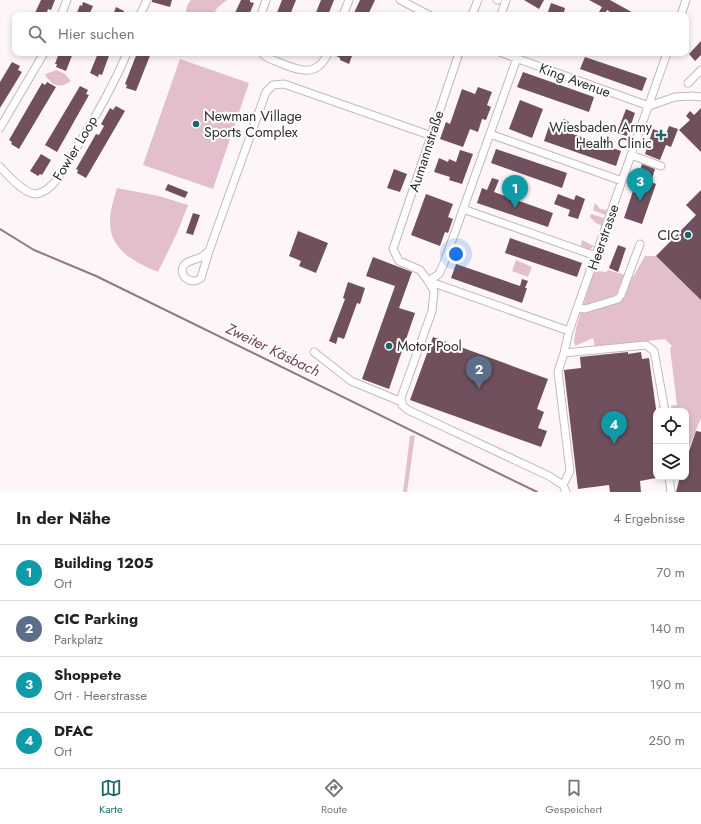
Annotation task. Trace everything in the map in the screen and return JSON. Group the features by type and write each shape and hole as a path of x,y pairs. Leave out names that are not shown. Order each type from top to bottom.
{"street":[{"path":"62,12 67,0"},
{"path":"141,12 147,0"},
{"path":"262,12 266,0"},
{"path":"343,12 349,0"},
{"path":"400,0 423,12"},
{"path":"473,12 478,0"},
{"path":"502,12 506,0"},
{"path":"682,12 686,0"},
{"path":"0,128 42,56"},
{"name":"Fowler Loop","path":"0,167 27,192 35,194 45,191 53,184 88,129 114,82 126,56"},
{"path":"266,56 285,66 306,71 319,66 324,62 327,56"},
{"name":"Aumannstraße","path":"428,281 420,270 398,261 393,250 455,73 459,56"},
{"name":"King Avenue","path":"511,56 649,106"},
{"name":"Heerstrasse","path":"564,489 570,471 558,372 569,331 666,56"},
{"path":"428,281 439,274 444,263 490,134 502,90 517,58"},
{"path":"688,83 701,70"},
{"path":"209,251 190,261 184,266 182,272 185,278 195,282 201,278 209,251 266,92 273,85 284,84 432,136"},
{"path":"649,106 675,97 701,97"},
{"path":"490,134 622,181"},
{"path":"632,155 661,166"},
{"path":"463,208 596,256"},
{"path":"577,308 585,309 618,299 621,295 640,244"},
{"path":"428,281 569,331"},
{"path":"428,281 434,291 432,311 401,398 402,405 408,410 549,476 564,489"},
{"path":"564,353 646,345 654,351 664,408"},
{"path":"314,352 351,381 402,402"},
{"path":"669,480 671,492"}],"shaded area":[{"path":"191,0 227,0 217,8 215,12 186,12 188,3"},
{"name":"Newman Village Sports Complex","path":"180,59 249,83 213,189 143,165"},
{"path":"57,70 65,74 71,81 63,85 53,84 45,74"},
{"path":"117,188 159,196 188,205 177,233 158,272 133,260 119,248 114,240 111,231 110,217"},
{"path":"595,203 600,209 607,210 605,215 593,210"},
{"path":"591,214 604,218 602,226 590,217"},
{"path":"582,240 594,246 589,250 581,246"},
{"path":"645,256 656,256 701,298 701,418 689,448 689,408 671,408 671,406 677,405 670,348 672,346 665,339 595,347 593,338 575,346 574,341 576,328 593,274 597,271 606,272 608,270 633,277"},
{"path":"516,260 532,267 528,277 512,271"},
{"path":"415,435 407,492 403,492 410,436"}],"building":[{"path":"41,0 55,0 51,10 48,9 47,12 35,12"},
{"path":"152,0 172,0 170,7 152,2"},
{"path":"241,0 250,0 250,2 254,3 250,12 235,12"},
{"path":"282,0 296,0 291,12 277,12"},
{"path":"321,0 334,0 329,12 316,12"},
{"path":"360,0 375,0 369,12 354,12"},
{"path":"524,0 544,0 539,9"},
{"path":"589,0 610,0 632,12 610,12 607,10 606,12 599,12 602,7"},
{"path":"83,2 93,6 90,12 77,12 80,5 82,6"},
{"path":"551,3 565,8 564,12 548,12"},
{"path":"116,7 124,11 124,12 114,12"},
{"path":"701,41 701,55 695,61 689,54"},
{"path":"58,56 72,56 66,71 56,67 57,64 55,64"},
{"path":"97,56 109,56 102,75 99,74 98,77 90,73"},
{"path":"136,56 150,56 136,91 126,88 127,85 125,84"},
{"path":"336,56 352,56 349,64 340,60 340,58"},
{"path":"585,57 647,78 642,91 580,69"},
{"path":"12,62 20,66 18,70 22,72 0,108 0,82"},
{"path":"523,72 594,97 589,112 517,87"},
{"path":"47,82 56,87 19,149 11,144 12,142 9,140 42,83 45,85"},
{"path":"80,86 88,90 86,94 89,95 57,152 45,145"},
{"path":"478,87 492,92 487,105 491,107 486,120 482,119 478,132 470,129 463,147 440,139 446,122 450,124 462,89 475,94"},
{"path":"520,100 543,109 532,138 509,129"},
{"path":"116,106 125,111 86,178 77,173 78,170 76,169 96,134 99,135 104,126 101,124 110,108 113,110"},
{"path":"701,108 701,152 679,130 690,120 686,116 690,111 694,115"},
{"path":"626,109 635,113 627,136 617,133"},
{"path":"564,119 569,122 564,131 621,151 616,166 544,141 549,126 558,129"},
{"path":"669,126 678,129 671,147 666,145 660,160 645,154 653,129 666,134"},
{"path":"496,149 567,173 562,188 491,163"},
{"path":"460,150 473,154 462,184 449,180 450,177 434,172 439,158 448,162 449,159 456,162"},
{"path":"41,154 51,160 42,175 40,174 38,176 30,171"},
{"path":"642,164 655,169 651,182 656,184 642,224 624,218"},
{"path":"394,169 407,174 400,192 387,188"},
{"path":"492,178 499,180 494,192 553,213 548,227 477,203 482,188 487,190"},
{"path":"168,184 188,192 185,198 165,190"},
{"name":"CIC","path":"701,190 701,300 656,256 696,215 686,205"},
{"path":"426,194 453,204 448,217 453,219 448,233 445,232 440,246 411,235"},
{"path":"558,194 574,200 576,195 585,199 578,219 568,216 570,210 554,204"},
{"path":"193,213 200,215 193,235 186,233"},
{"path":"298,231 328,243 316,273 299,266 301,261 289,256"},
{"path":"510,238 582,263 577,277 505,253"},
{"path":"618,245 626,248 618,272 609,268"},
{"name":"Motor Pool","path":"373,257 412,272 399,308 415,313 389,389 362,379 395,286 366,276"},
{"path":"456,264 520,286 522,279 528,281 522,303 451,278"},
{"path":"348,282 365,288 360,304 357,303 344,339 338,337 336,344 329,341 345,299 343,298"},
{"path":"433,337 548,379 537,409 544,412 538,428 547,431 541,447 410,400"},
{"path":"641,352 642,359 649,358 656,408 653,408 653,479 640,481 641,492 610,492 609,485 578,489 564,370 581,368 580,357"},
{"path":"696,431 701,432 701,492 676,492 679,480 689,480 689,451"}],"waterway":[{"name":"Zweiter Käsbach","path":"0,229 34,250 96,276 537,492"}],"place":[{"name":"Newman Village Sports Complex","path":"196,124"},
{"name":"Wiesbaden Army Health Clinic","path":"661,135"},
{"name":"Shoppete","path":"640,201"},
{"name":"Building 1205","path":"515,208"},
{"name":"CIC","path":"688,235"},
{"name":"Motor Pool","path":"389,346"},
{"name":"CIC Parking","path":"479,389"},
{"name":"DFAC","path":"614,444"}]}
